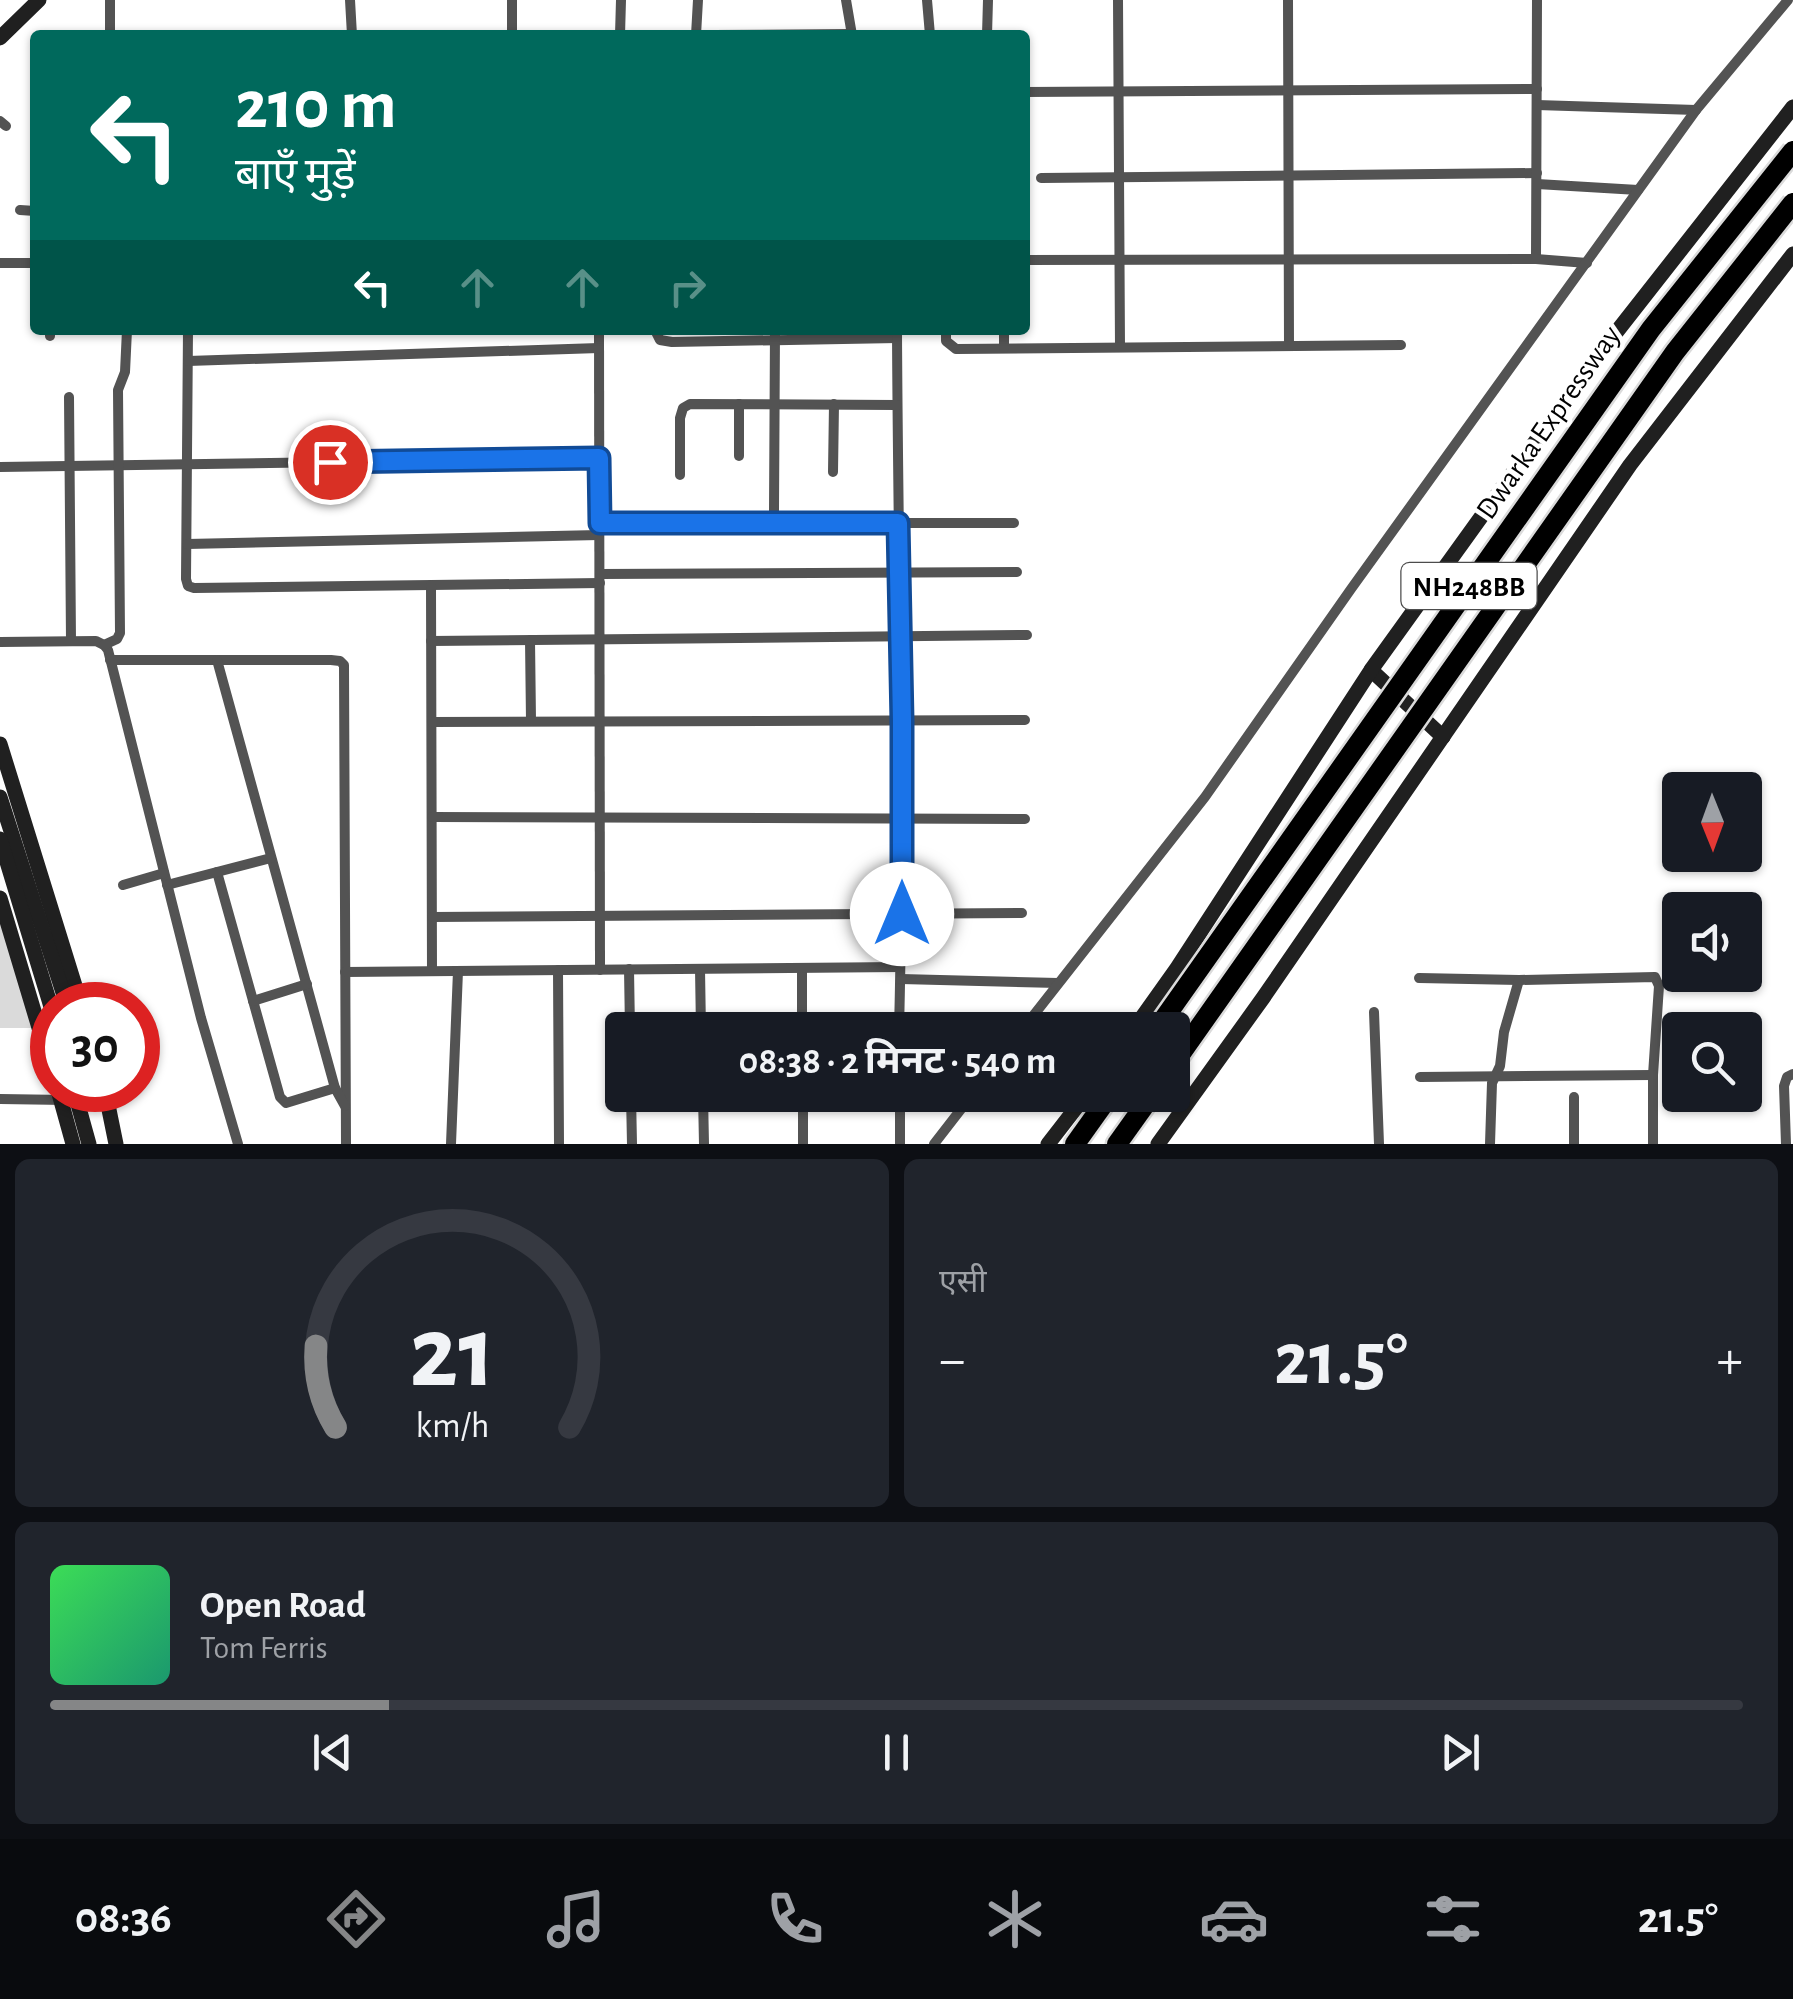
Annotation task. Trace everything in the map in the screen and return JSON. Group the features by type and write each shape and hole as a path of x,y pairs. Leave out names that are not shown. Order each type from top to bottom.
{"highway":[{"name":"Dwarka Expressway","path":"1169,1012 1651,329 1793,151"},
{"name":"NH248BB","path":"1190,1040 1675,352 1793,203"},
{"path":"1075,1144 1098,1112"},
{"path":"1117,1144 1140,1112"}],"street":[{"path":"0,38 38,0"},
{"path":"110,0 110,30"},
{"path":"350,0 352,30"},
{"path":"512,0 512,30"},
{"path":"620,30 622,0"},
{"path":"696,30 698,0"},
{"path":"846,0 851,30"},
{"path":"927,0 930,30"},
{"path":"987,30 988,0"},
{"path":"1118,0 1120,347"},
{"path":"1288,0 1289,344"},
{"path":"1536,259 1538,0"},
{"path":"1036,1012 1204,797 1696,110 1788,0"},
{"path":"1030,92 1537,89"},
{"path":"1537,105 1696,110"},
{"path":"1146,1012 1371,670 1589,368 1793,107"},
{"path":"1041,178 1536,179 1638,190"},
{"path":"20,210 30,211"},
{"path":"1158,1144 1630,465 1793,254"},
{"path":"1030,260 1587,262"},
{"path":"0,263 30,263"},
{"path":"0,642 104,644 117,639 120,633 118,390 125,372 126,335"},
{"path":"188,335 187,583 194,588 1017,572"},
{"path":"599,335 600,970"},
{"path":"657,335 662,341 775,335 774,511"},
{"path":"897,335 902,721 899,1012"},
{"path":"946,335 946,341 956,349 1401,345"},
{"path":"1004,335 1004,348"},
{"path":"188,362 599,348"},
{"path":"70,397 71,641"},
{"path":"680,475 680,418 683,408 690,404 897,405"},
{"path":"739,404 739,456"},
{"path":"833,472 834,404"},
{"path":"0,467 599,458"},
{"path":"187,544 600,529 1014,522"},
{"path":"432,585 432,971"},
{"path":"432,641 1028,635"},
{"path":"530,640 531,721"},
{"path":"104,644 201,1018 238,1144"},
{"path":"110,660 332,660 344,666 346,1144"},
{"path":"217,660 334,1088 346,1106"},
{"path":"1371,670 1443,736"},
{"path":"432,722 1025,720"},
{"path":"0,744 74,982"},
{"path":"0,797 60,982"},
{"path":"432,817 1025,819"},
{"path":"0,839 43,982"},
{"path":"123,885 217,872 271,858"},
{"path":"217,872 283,1102 334,1088"},
{"path":"0,898 30,998"},
{"path":"432,917 1022,912"},
{"path":"345,972 802,968 1058,983"},
{"path":"802,968 802,1012"},
{"path":"700,969 701,1012"},
{"path":"558,970 559,1144"},
{"path":"629,970 630,1012"},
{"path":"451,1144 458,971"},
{"path":"1419,978 1655,977 1659,986 1653,1076 1654,1144"},
{"path":"1490,1144 1493,1078 1500,1066 1504,1032 1519,980"},
{"path":"253,1001 307,984"},
{"path":"1374,1012 1379,1144"},
{"path":"1786,1144 1784,1086 1793,1074"},
{"path":"1420,1077 1653,1076"},
{"path":"0,1099 30,1097"},
{"path":"1574,1097 1574,1144"},
{"path":"70,1112 73,1144"},
{"path":"75,1112 88,1144"},
{"path":"109,1112 116,1144"},
{"path":"631,1112 632,1144"},
{"path":"703,1112 704,1144"},
{"path":"803,1112 803,1144"},
{"path":"900,1112 900,1144"},
{"path":"934,1144 959,1112"},
{"path":"1048,1144 1073,1112"}],"shaded area":[{"path":"0,917 30,1028 0,1028"}],"route":[{"path":"330,462 599,458 600,523 898,523 902,914"}]}
